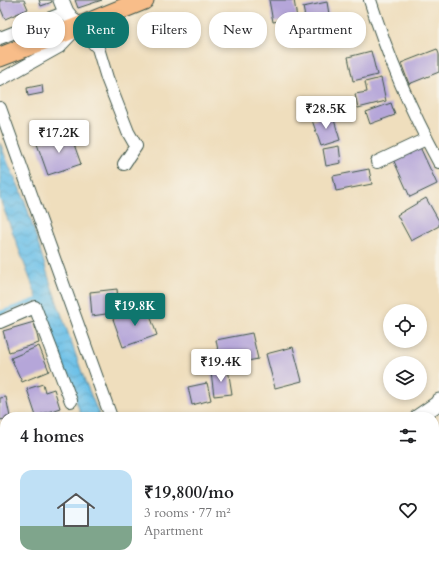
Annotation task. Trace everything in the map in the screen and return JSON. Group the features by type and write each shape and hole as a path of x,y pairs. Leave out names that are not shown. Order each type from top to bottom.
{"main road":[{"path":"115,12 144,0"},
{"path":"0,57 73,29"}],"street":[{"path":"370,0 391,57 426,139 439,162"},
{"path":"0,38 64,6 73,20"},
{"path":"0,80 59,47 73,32"},
{"path":"98,48 107,78 128,132 136,146 124,164"},
{"path":"0,108 108,412"},
{"path":"376,162 426,139"},
{"path":"0,322 35,308 71,401"},
{"path":"426,412 438,404 439,401"}],"water":[{"path":"0,142 24,198 51,285 85,381 98,412 80,412 0,199"}],"building":[{"path":"0,0 24,0 28,9 21,12 12,12 12,16 5,19 0,7"},
{"path":"39,0 51,0 52,2 41,6"},
{"path":"75,0 102,0 78,8"},
{"path":"269,0 294,0 296,12 275,12 275,22 273,22"},
{"path":"327,2 329,12 304,12 303,7"},
{"path":"437,49 439,54 439,72 409,84 401,63"},
{"path":"371,51 377,75 353,81 348,57"},
{"path":"381,78 386,101 358,108 355,94 367,92 365,82"},
{"path":"42,85 43,93 28,96 27,88"},
{"path":"391,103 395,115 370,124 366,112"},
{"path":"332,113 340,140 321,146 312,120"},
{"path":"70,133 81,164 48,175 37,144"},
{"path":"339,146 341,163 326,166 323,149"},
{"path":"420,147 437,184 410,197 393,159"},
{"path":"369,169 372,184 336,191 333,176"},
{"path":"426,198 439,221 439,226 411,241 397,215"},
{"path":"117,289 119,312 92,316 90,292"},
{"path":"147,307 157,335 123,347 113,319"},
{"path":"34,322 39,343 9,352 3,331"},
{"path":"252,333 258,359 221,366 216,340"},
{"path":"39,346 49,371 22,382 11,358"},
{"path":"293,347 302,381 275,388 266,354"},
{"path":"228,369 232,394 214,396 211,372"},
{"path":"207,383 211,400 192,405 188,387"},
{"path":"43,384 45,392 54,389 60,408 48,412 35,412 27,389"},
{"path":"6,397 9,412 0,412 0,398"}],"waterway":[{"path":"0,313 43,298"}]}
